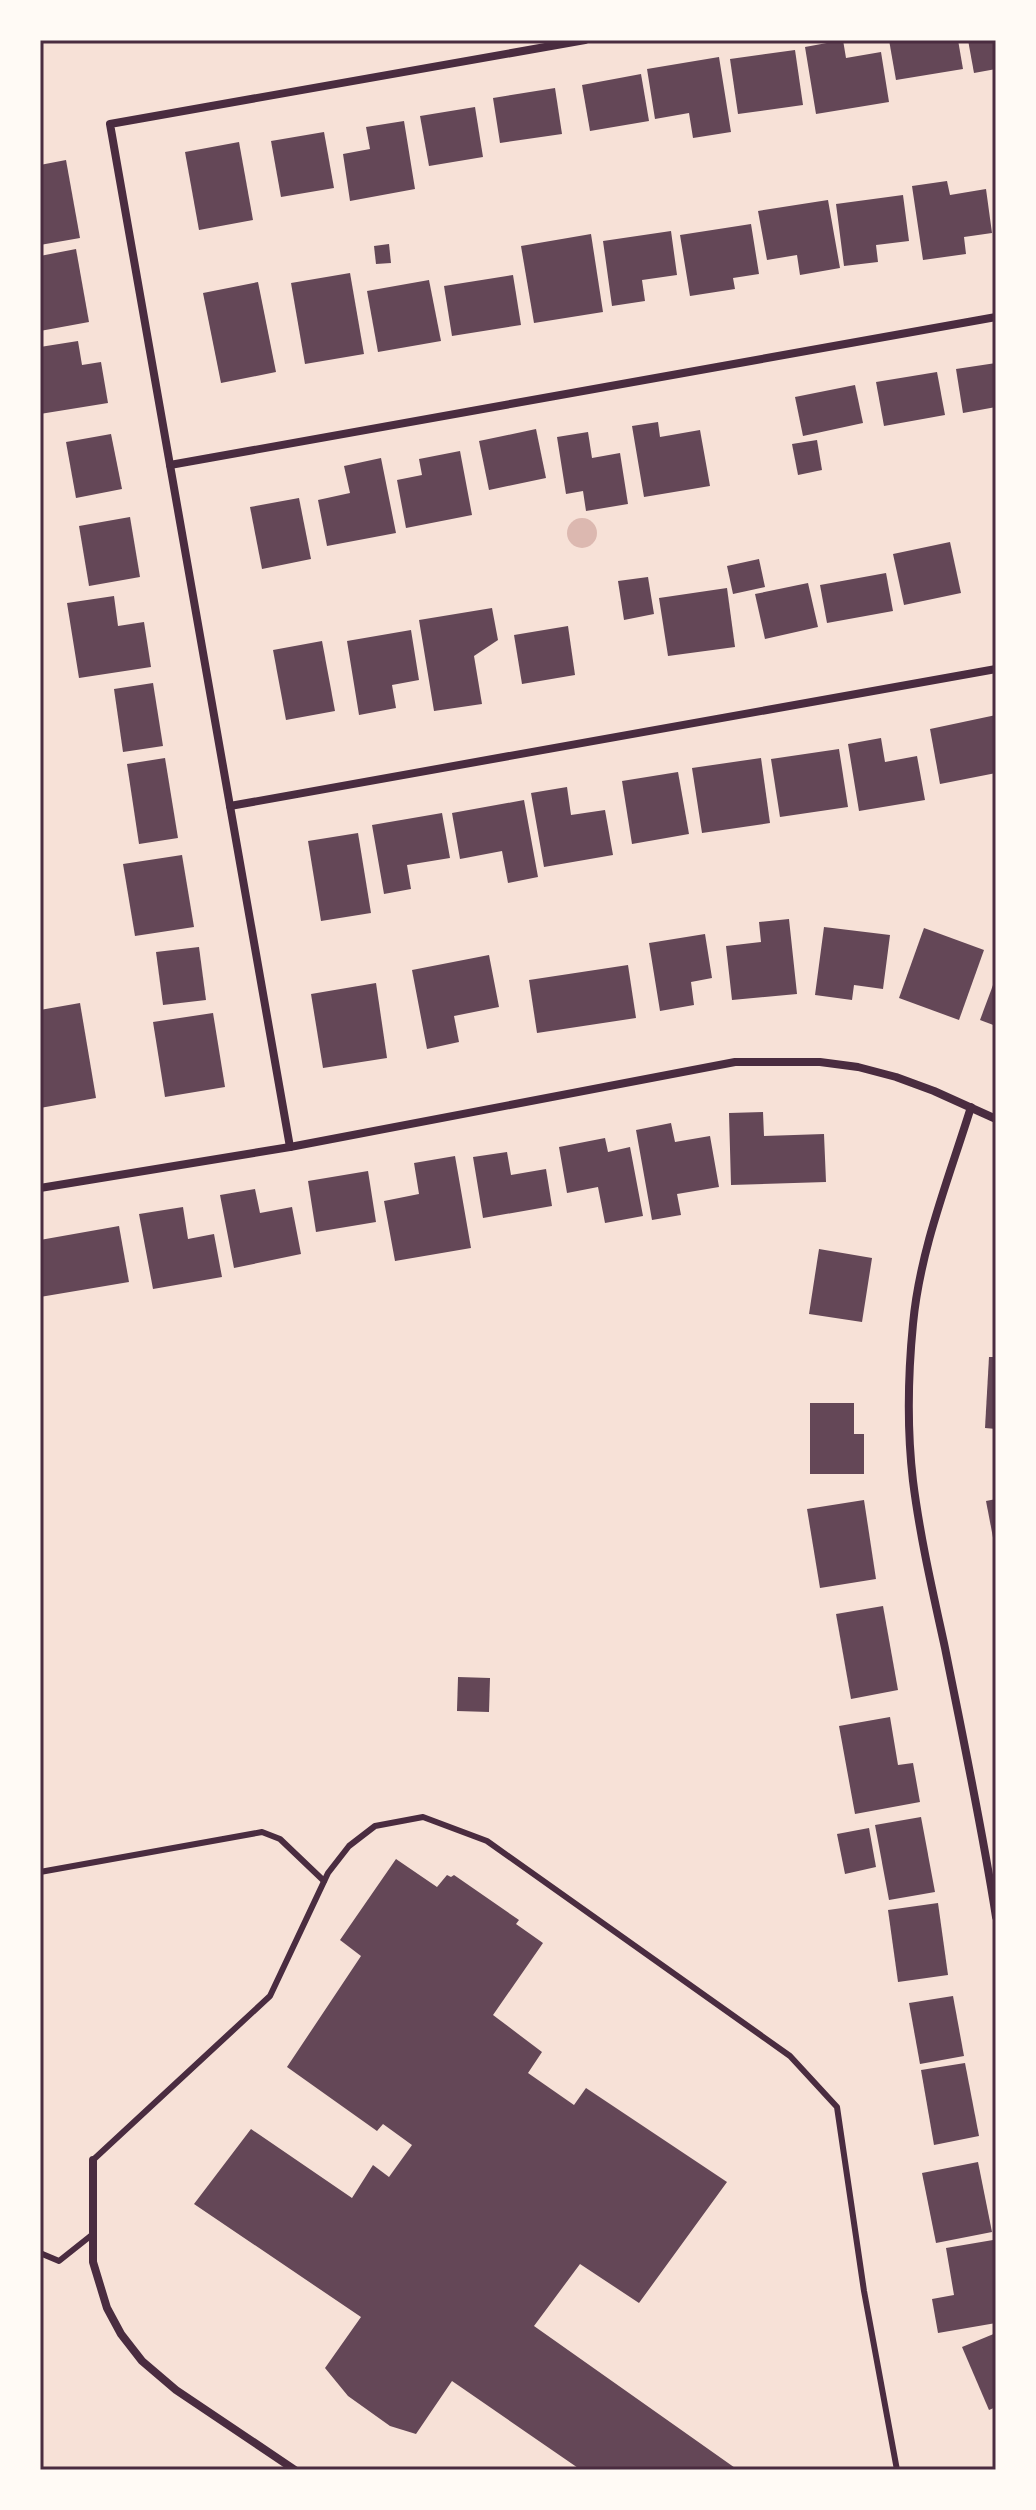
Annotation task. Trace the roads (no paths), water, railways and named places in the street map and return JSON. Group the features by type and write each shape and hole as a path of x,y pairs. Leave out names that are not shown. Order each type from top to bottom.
{"street":[{"path":"290,1147 110,124 585,40"},
{"path":"170,465 996,317"},
{"path":"230,806 996,669"},
{"path":"40,1188 290,1147 735,1062 778,1061 858,1067 896,1077 996,1119"},
{"path":"971,1107 934,1220 921,1274 913,1322 909,1430 921,1533 985,1847 996,1917"},
{"path":"93,2160 93,2262 107,2308 121,2334 142,2361 176,2390 295,2470"}],"lane":[{"path":"93,2160 270,1996 324,1881 349,1846 375,1826 423,1817 487,1841 790,2056 837,2107 864,2291 897,2470"},
{"path":"40,1872 262,1832 280,1839 324,1881"},
{"path":"40,2253 59,2261 93,2233"}]}
